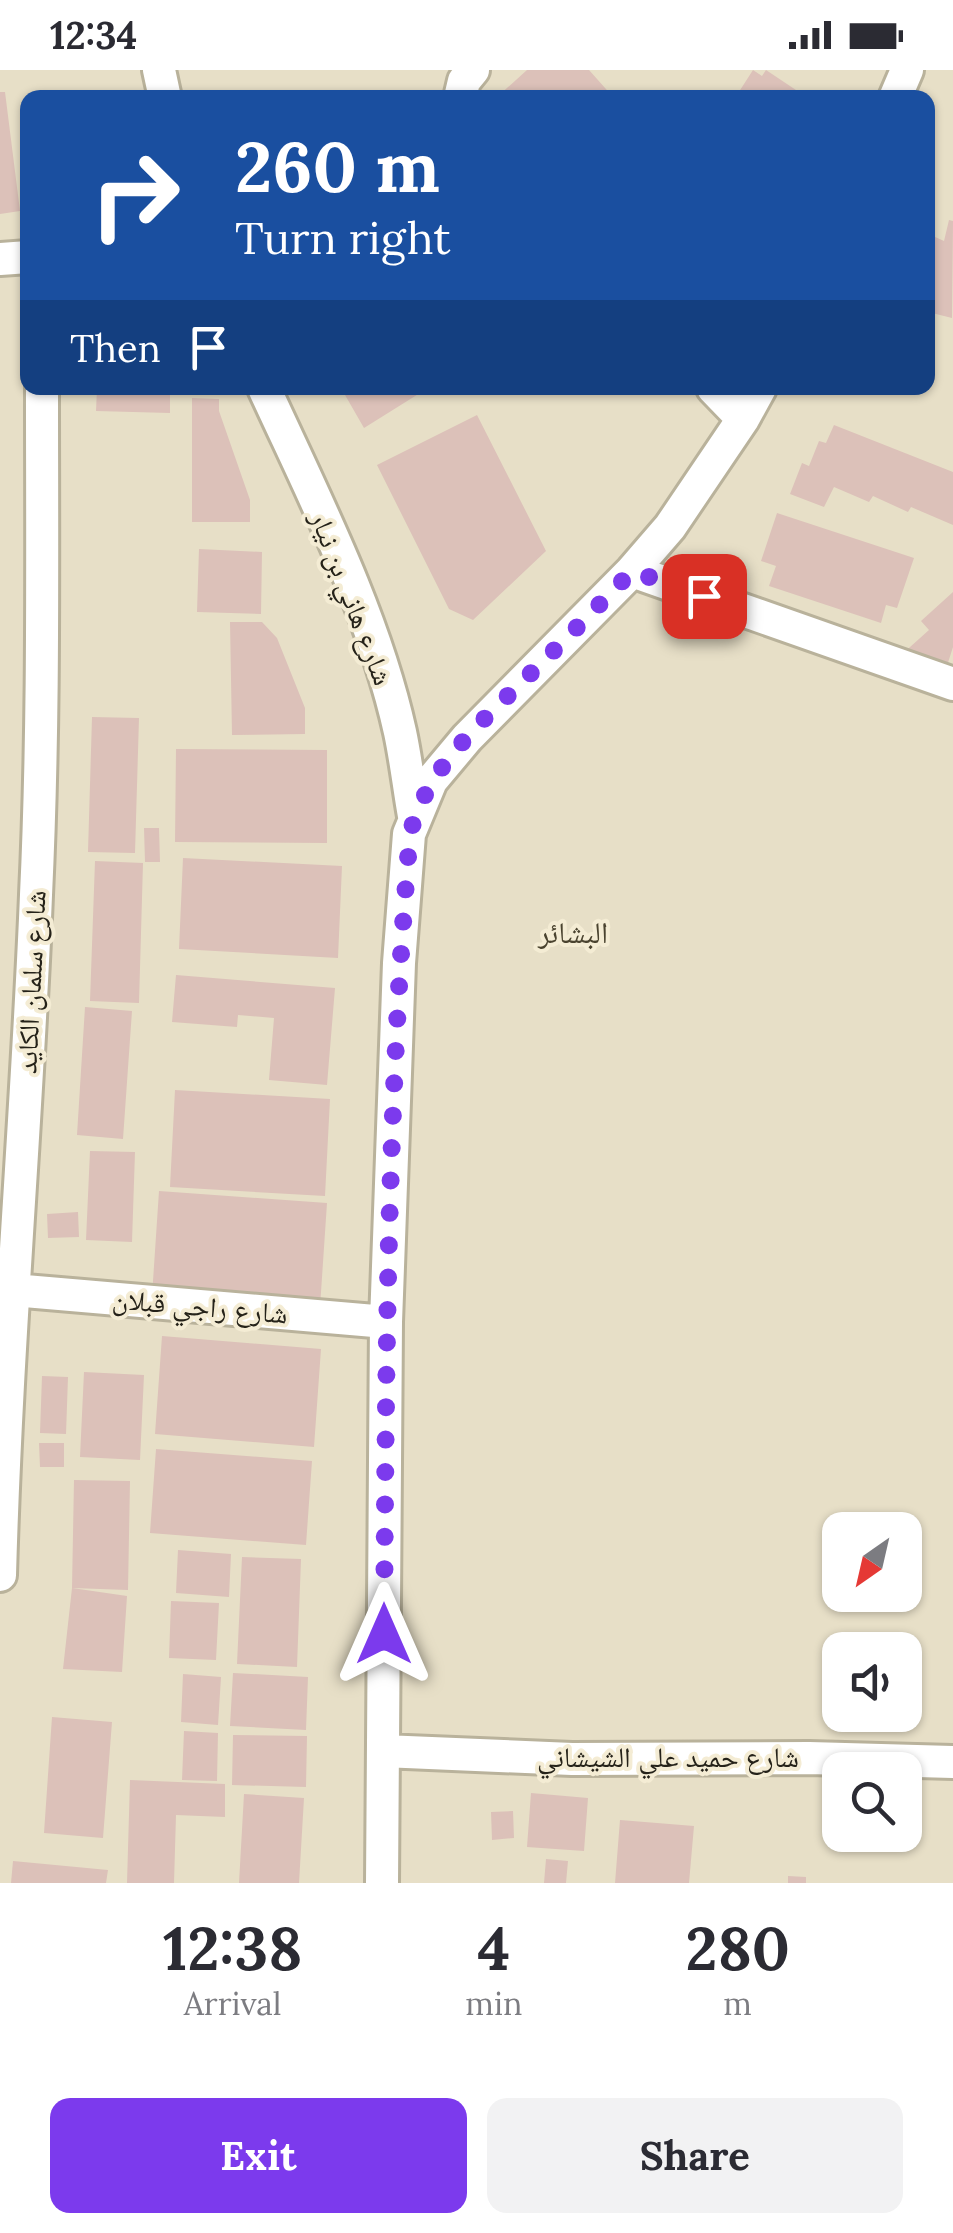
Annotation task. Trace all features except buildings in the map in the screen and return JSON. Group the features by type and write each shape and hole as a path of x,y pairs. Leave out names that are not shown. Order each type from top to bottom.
{"street":[{"name":"شارع سلمان الكايد","path":"0,1575 4,1415 36,894 43,623 42,395"},
{"name":"شارع هاني بن نيار","path":"267,395 325,521 371,638 400,730 414,816"},
{"path":"720,395 743,419"},
{"path":"382,1883 386,1322 400,964 414,816 431,781 466,738 632,571 670,527 756,395"},
{"path":"632,571 953,684"},
{"name":"شارع راجي قبلان","path":"13,1290 386,1322"},
{"name":"شارع حميد علي الشيشاني","path":"383,1750 572,1759 953,1762"}],"district":[{"name":"البشائر","path":"573,933"}],"route":[{"path":"384,1634 386,1322 393,1125 400,964 414,816 431,781 466,738 632,571 704,596"}]}
